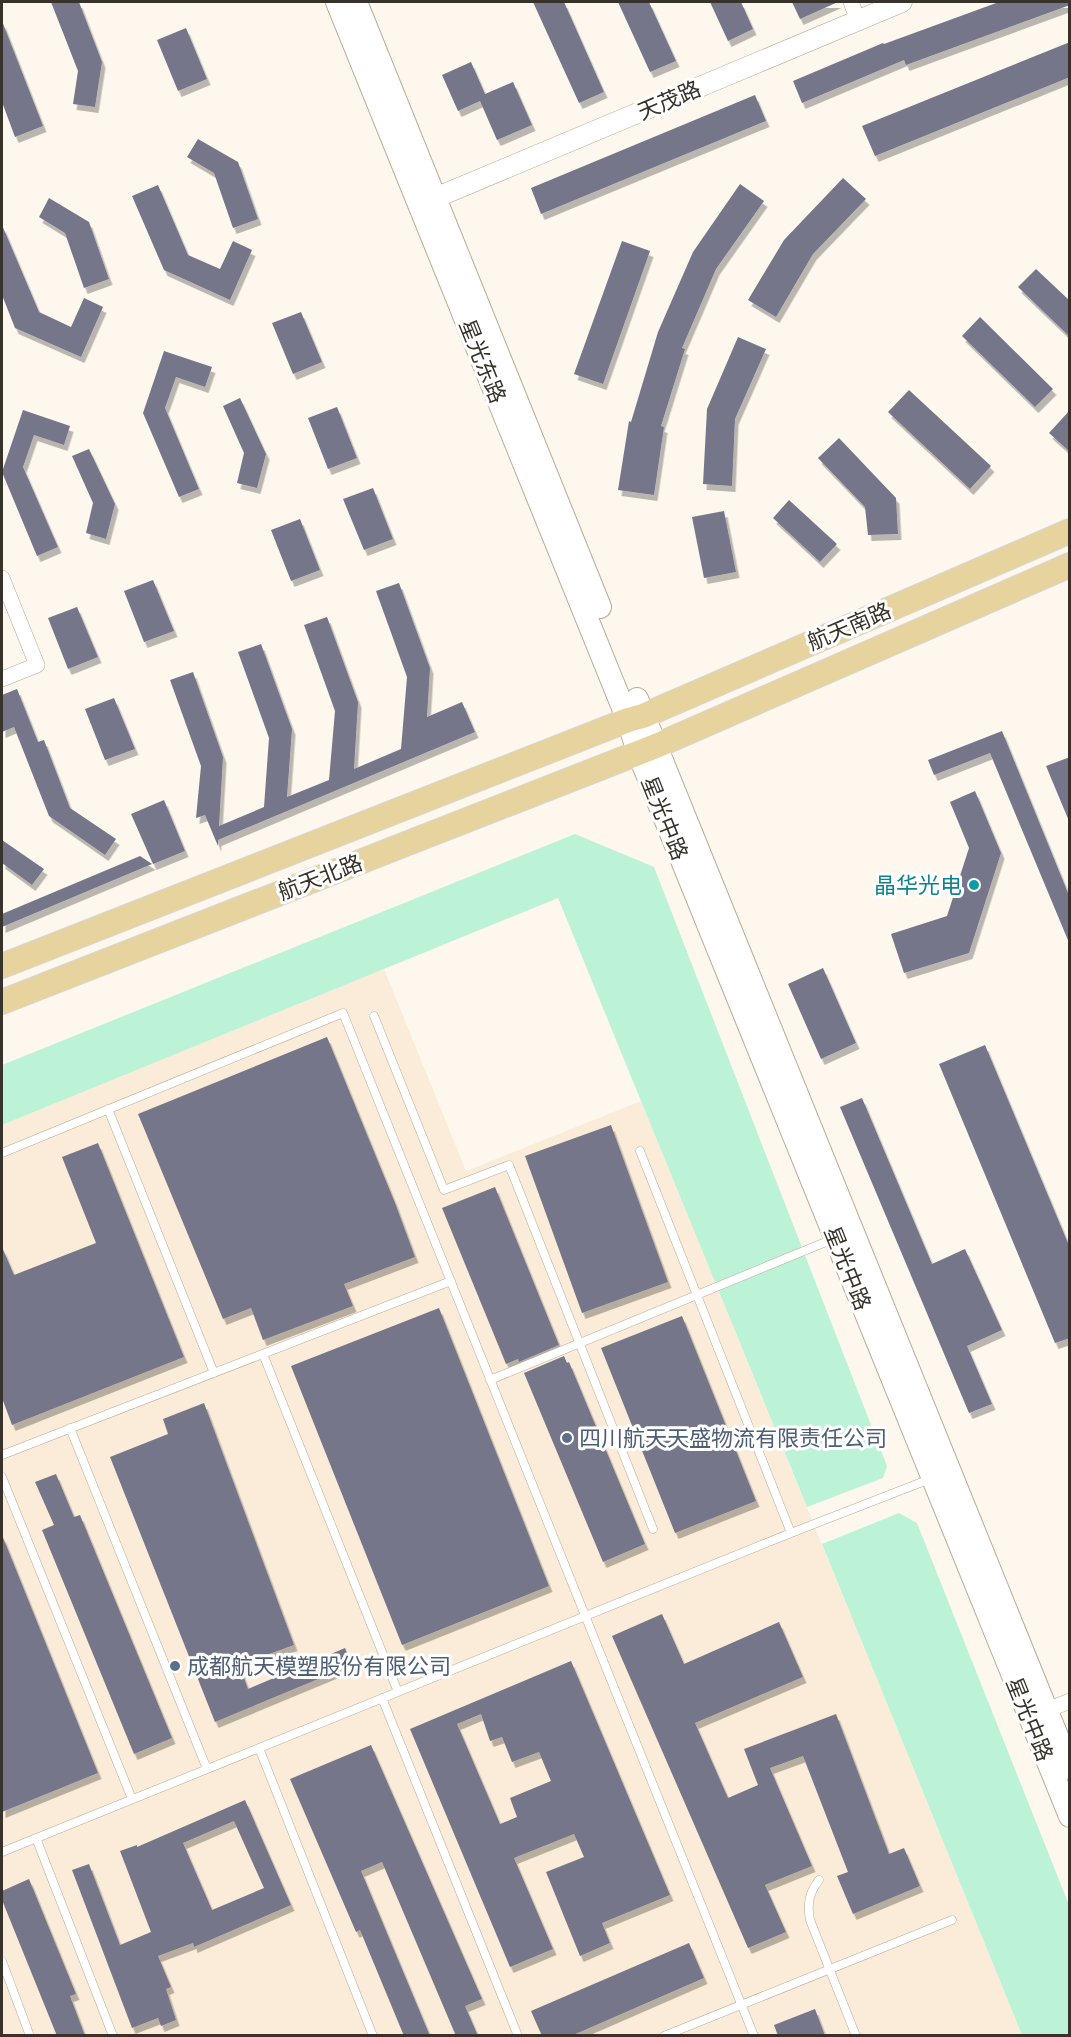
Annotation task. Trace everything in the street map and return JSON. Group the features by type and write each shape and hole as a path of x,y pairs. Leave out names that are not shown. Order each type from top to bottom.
{"main road":[{"name":"星光东路","path":"337,2 636,718"},
{"name":"星光东路","path":"356,2 435,198 636,718"},
{"name":"航天南路","path":"636,718 1070,531"},
{"name":"航天南路","path":"647,749 1070,565"},
{"name":"星光中路","path":"636,718 836,1238 932,1478 1038,1713 1070,1768"},
{"name":"航天北路","path":"2,966 636,718"},
{"name":"星光中路","path":"647,749 1038,1713 1070,1816"},
{"name":"航天北路","path":"2,1002 647,749"}],"street":[{"path":"850,2 858,20"},
{"name":"天茂路","path":"435,198 902,2"},
{"path":"2,578 37,665 2,678"},
{"path":"1038,1713 1070,1701"}],"lane":[{"path":"2,1153 343,1013 754,2036"},
{"path":"374,1016 444,1190 509,1165 653,1529"},
{"path":"108,1109 214,1373"},
{"path":"640,1151 791,1533"},
{"path":"490,1380 836,1238"},
{"path":"2,1455 451,1281"},
{"path":"263,1354 398,1692"},
{"path":"70,1428 207,1769"},
{"path":"2,1476 132,1799"},
{"path":"2,1852 932,1478"},
{"path":"382,1698 518,2036"},
{"path":"259,1748 372,2036"},
{"path":"36,1838 113,2036"},
{"path":"819,1880 812,1889 807,1905 810,1920 856,2036"},
{"path":"664,2036 952,1920"},
{"path":"2,1961 30,2036"}],"shaded area":[{"path":"384,969 466,1171 641,1101 1022,2035 2,2036 2,1125"}],"green space":[{"path":"575,834 654,867 887,1466 883,1478 807,1507 558,898 2,1125 2,1065"},
{"path":"899,1513 917,1523 1069,1905 1069,2035 1022,2035 822,1544"}],"building":[{"path":"51,2 79,2 102,62 95,107 73,104 78,71"},
{"path":"533,2 564,2 604,92 579,103"},
{"path":"618,2 649,2 676,61 650,72"},
{"path":"710,2 741,2 753,29 728,41"},
{"path":"792,2 838,2 800,19"},
{"path":"999,2 1070,2 1070,5 906,65 904,60 802,103 793,81 883,43"},
{"path":"2,21 43,126 15,137 2,102"},
{"path":"186,28 207,79 178,91 157,40"},
{"path":"1070,42 1070,77 875,156 862,126"},
{"path":"471,62 485,94 513,82 532,125 497,140 480,101 458,111 442,75"},
{"path":"755,95 766,121 541,214 531,188"},
{"path":"198,139 238,162 258,219 233,228 214,173 187,157"},
{"path":"843,178 866,199 813,254 776,317 748,300 784,240"},
{"path":"740,184 764,201 716,269 682,348 685,349 661,426 664,427 654,495 618,490 629,421 631,422 658,332 693,252"},
{"path":"158,185 188,255 220,269 233,241 252,250 230,300 164,270 132,196"},
{"path":"49,198 89,222 109,279 84,288 65,233 39,217"},
{"path":"2,225 39,312 71,327 84,298 103,307 81,357 15,328 2,295"},
{"path":"622,241 650,251 603,384 574,374"},
{"path":"1036,269 1070,301 1070,337 1018,287"},
{"path":"301,312 322,362 293,374 272,323"},
{"path":"980,317 1053,389 1035,407 962,336"},
{"path":"738,337 766,349 735,419 732,486 703,484 707,409"},
{"path":"164,351 212,367 205,387 176,377 165,408 199,489 179,497 143,413"},
{"path":"909,390 991,466 970,489 888,412"},
{"path":"240,398 266,454 257,488 237,483 244,453 223,406"},
{"path":"337,407 357,458 328,469 308,418"},
{"path":"23,410 70,426 64,445 34,435 23,467 58,547 37,556 2,472"},
{"path":"1070,410 1070,452 1049,433"},
{"path":"839,438 896,498 898,534 868,535 865,507 818,458"},
{"path":"89,449 115,504 106,539 86,533 93,503 72,456"},
{"path":"373,488 393,539 364,550 343,499"},
{"path":"789,500 837,544 820,562 773,518"},
{"path":"724,511 736,572 704,578 692,517"},
{"path":"300,519 320,570 291,581 271,530"},
{"path":"153,580 174,631 144,642 124,591"},
{"path":"399,583 430,668 427,717 462,702 475,732 218,840 218,846 205,815 196,818 201,766 170,680 193,672 223,757 219,826 264,807 269,738 238,652 261,644 292,729 287,797 329,780 335,711 304,625 327,617 358,702 354,769 401,749 407,677 376,591"},
{"path":"77,607 98,657 68,669 48,618"},
{"path":"17,689 38,742 44,740 70,808 116,839 105,855 49,816 14,727 2,732 2,695"},
{"path":"114,698 135,749 105,760 85,709"},
{"path":"1002,731 1070,898 1070,945 990,753 934,775 928,760"},
{"path":"1070,757 1070,821 1069,821 1046,766"},
{"name":"晶华光电","path":"975,791 1001,853 969,953 904,973 891,934 947,916 969,848 950,802"},
{"path":"164,800 185,851 153,864 131,814"},
{"path":"2,840 44,869 32,885 2,863"},
{"path":"140,856 152,864 2,927 2,914"},
{"path":"823,968 856,1043 821,1059 788,984"},
{"path":"327,1037 415,1257 344,1284 353,1306 263,1340 251,1308 223,1319 138,1114"},
{"path":"985,1045 1070,1248 1070,1338 1055,1343 939,1064"},
{"path":"862,1098 932,1264 965,1249 1002,1330 967,1346 992,1404 969,1413 840,1107"},
{"path":"611,1125 668,1282 582,1313 525,1156"},
{"path":"98,1143 184,1357 12,1425 2,1398 2,1247 14,1275 96,1243 62,1157"},
{"path":"495,1187 559,1345 519,1362 518,1359 506,1364 442,1208"},
{"path":"439,1308 549,1586 402,1645 291,1366"},
{"path":"682,1316 756,1501 675,1533 601,1348"},
{"path":"564,1356 567,1363 569,1362 645,1544 603,1562 524,1373"},
{"path":"204,1403 294,1645 239,1665 248,1689 345,1648 352,1665 215,1722 110,1457 168,1434 163,1419"},
{"path":"56,1474 74,1517 80,1515 172,1738 134,1754 42,1530 54,1525 35,1482"},
{"path":"2,1535 98,1773 2,1812"},
{"path":"662,1614 684,1664 779,1622 803,1677 695,1723 728,1798 758,1785 744,1749 836,1714 889,1854 904,1848 920,1886 853,1914 837,1876 848,1872 803,1756 770,1768 812,1866 765,1885 786,1932 748,1948 612,1636"},
{"path":"571,1661 670,1895 602,1923 610,1943 580,1956 546,1872 584,1857 574,1834 514,1858 553,1949 510,1967 410,1729","holes":["481,1714 490,1741 502,1737 512,1762 539,1752 551,1781 510,1798 517,1817 500,1824 457,1724"]},
{"path":"371,1745 482,1999 465,2006 478,2036 456,2036 382,1862 361,1871 430,2036 404,2036 360,1930 356,1932 290,1779"},
{"path":"245,1800 291,1905 194,1947 193,1943 158,1956 171,1987 166,1989 176,2020 161,2026 158,2018 132,2028 72,1870 89,1864 120,1945 151,1932 120,1851 137,1845 137,1847","holes":["234,1821 264,1888 212,1910 183,1843"]},
{"path":"29,1879 76,1994 70,1996 85,2036 57,2036 2,1900 2,1891"},
{"path":"689,1943 704,1978 571,2036 542,2036 531,2011"},
{"path":"815,2009 825,2036 778,2036 774,2025"}],"place":[{"name":"晶华光电","path":"974,885"},
{"name":"四川航天天盛物流有限责任公司","path":"567,1438"},
{"name":"成都航天模塑股份有限公司","path":"175,1666"}]}
